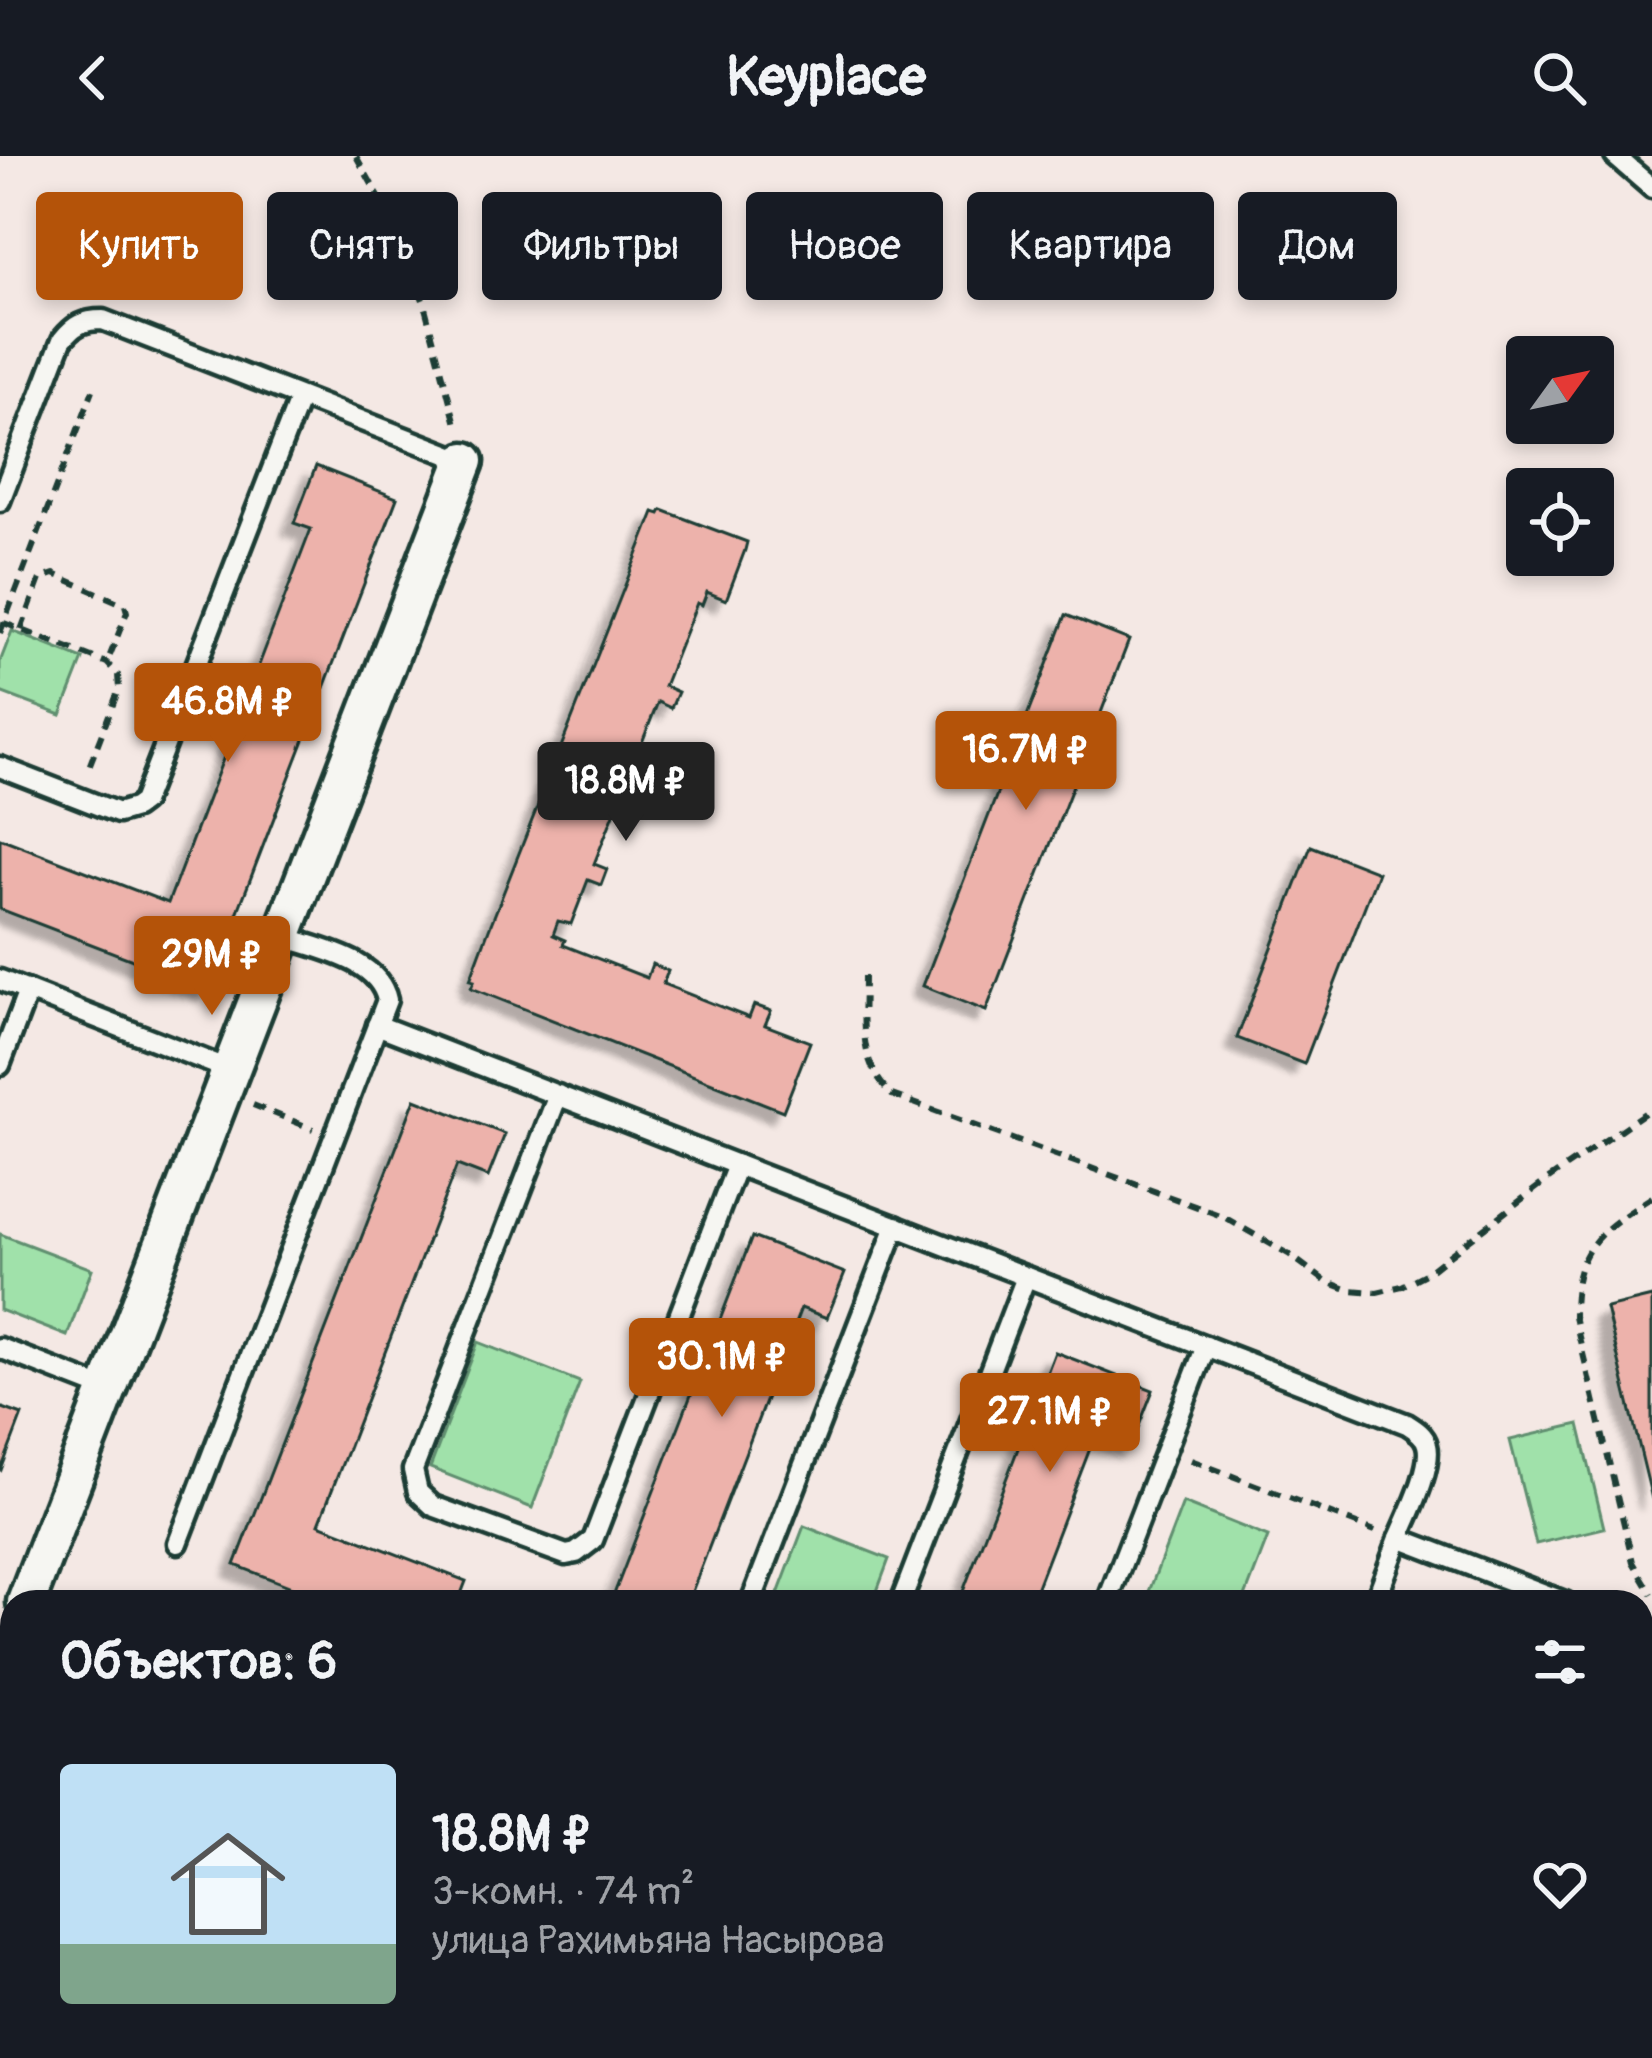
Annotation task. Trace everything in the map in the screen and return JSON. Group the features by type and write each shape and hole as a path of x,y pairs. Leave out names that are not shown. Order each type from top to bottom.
{"street":[{"path":"31,1590 465,460"}],"lane":[{"path":"1615,156 1652,188"},
{"path":"0,501 62,340 86,320 103,320 465,460"},
{"path":"0,767 118,813 143,802 300,397"},
{"path":"178,1543 387,1000 376,976 365,968 283,935"},
{"path":"0,980 226,1081"},
{"path":"0,1064 28,991"},
{"path":"377,1025 1420,1432 1427,1444 1427,1464 1380,1590"},
{"path":"558,1095 413,1470 424,1500 452,1514 553,1553 576,1553 593,1540 737,1165"},
{"path":"756,1590 896,1226"},
{"path":"906,1590 1026,1277"},
{"path":"1112,1590 1205,1346"},
{"path":"0,1348 107,1390"},
{"path":"1399,1539 1533,1590"}],"path":[{"path":"356,156 383,204 423,300 465,460"},
{"path":"0,633 93,390"},
{"path":"21,630 46,574 98,591 127,608 107,663"},
{"path":"4,623 107,663 118,675 119,689 77,797"},
{"path":"864,976 864,1054 874,1078 892,1095 1222,1216 1325,1281 1349,1290 1377,1292 1425,1274 1547,1180 1652,1108"},
{"path":"226,1081 334,1137"},
{"path":"1650,1590 1633,1562 1574,1316 1574,1284 1591,1244 1605,1228 1652,1196"},
{"path":"1166,1450 1399,1539"}],"green space":[{"path":"12,631 83,659 61,715 0,692 0,662"},
{"path":"0,1234 92,1269 67,1336 0,1310"},
{"path":"478,1342 580,1382 532,1508 430,1468"},
{"path":"1579,1424 1604,1528 1536,1544 1510,1440"},
{"path":"1183,1503 1268,1537 1248,1590 1150,1590"},
{"path":"804,1526 889,1559 877,1590 780,1590"}],"building":[{"path":"316,466 397,498 208,989 0,909 0,838 168,903 311,529 294,523"},
{"path":"662,510 747,542 745,550 726,600 707,592 702,605 697,603 664,686 678,692 671,708 658,702 630,773 650,782 644,798 623,791 594,864 607,869 601,885 588,880 571,924 558,921 553,935 565,940 563,945 647,978 652,964 668,971 663,984 749,1018 754,1005 771,1011 765,1025 810,1042 783,1111 471,988 489,929 654,512"},
{"path":"1066,615 1129,640 986,1011 923,986"},
{"path":"1311,846 1378,872 1304,1064 1237,1038"},
{"path":"415,1099 505,1134 488,1177 457,1165 319,1524 466,1581 463,1590 299,1590 235,1565"},
{"path":"752,1237 845,1273 827,1318 801,1308 693,1590 616,1590"},
{"path":"1652,1297 1652,1499 1606,1308"},
{"path":"1055,1352 1153,1390 1131,1446 1096,1433 1036,1590 964,1590"},
{"path":"0,1407 22,1415 1,1470 0,1469"}]}
